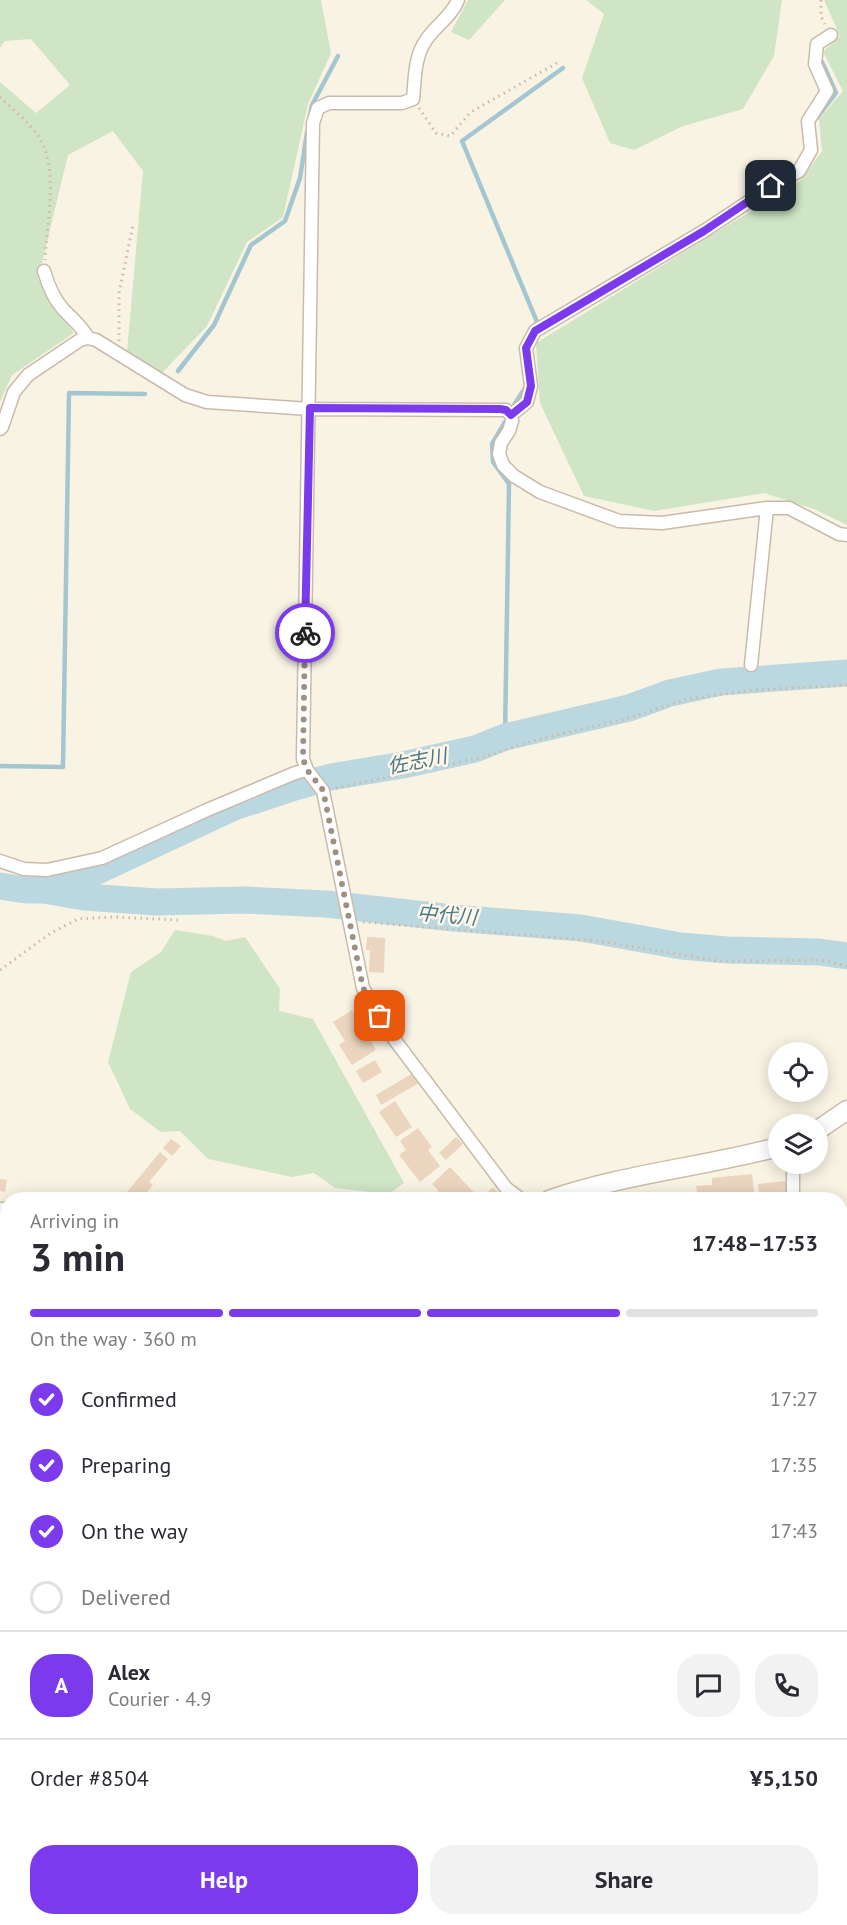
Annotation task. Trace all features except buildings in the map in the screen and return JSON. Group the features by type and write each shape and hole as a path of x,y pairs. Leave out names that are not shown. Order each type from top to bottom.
{"street":[{"path":"458,0 455,7 426,40 418,54 413,99 402,103 329,103 318,108 313,123 303,759 307,770 323,790 363,988 388,1031 506,1188 511,1192"},
{"path":"511,415 527,402 531,386 526,348 535,331 704,231 771,186 799,171 812,150 808,121 827,91 815,64 818,44 831,35"},
{"path":"44,271 50,289 62,308 84,329 88,338"},
{"path":"0,429 14,392 28,375 80,340 88,338 96,340 185,395 207,402 310,408 506,410 511,415 512,421 501,443 499,454 502,465 514,477 540,492 619,520 662,523 767,508 789,508 839,534 847,535"},
{"path":"751,665 767,508"},
{"path":"0,861 24,868 47,870 102,858 207,810 294,773 307,770"},
{"path":"828,1123 847,1110"},
{"path":"572,1192 768,1150"},
{"path":"793,1174 794,1192"}],"path":[{"path":"822,0 821,16 831,35"},
{"path":"413,99 436,133 450,136 471,112 557,63"},
{"path":"0,97 38,136 47,154 51,175 44,271"},
{"path":"119,355 119,293 133,225"},
{"path":"323,790 480,758 538,739 622,720 688,699 753,690 847,685"},
{"path":"0,970 51,933 78,919 114,916 179,920"},
{"path":"350,921 599,941 719,961 820,960 847,966"}],"green space":[{"path":"0,0 321,0 331,53 308,104 283,217 247,242 207,326 160,375 127,352 143,171 113,131 68,155 38,279 74,333 12,375 0,402 0,82 36,113 70,85 31,39 5,41 0,48"},
{"path":"468,0 505,0 469,40 451,32"},
{"path":"586,0 782,0 774,56 743,109 683,126 634,150 610,143 582,78 604,14"},
{"path":"824,0 847,0 847,525 814,509 764,493 654,511 584,496 540,403 536,343 800,181 822,151 819,119 843,91 823,52 840,36"},
{"path":"175,930 213,936 226,941 245,937 280,989 279,1011 313,1019 404,1183 392,1192 335,1188 314,1173 292,1177 208,1159 180,1131 161,1132 130,1109 108,1062 131,972 161,952"}],"waterway":[{"path":"310,115 312,105 338,56"},
{"path":"816,119 836,93 822,62"},
{"path":"533,327 537,322 462,141 563,68"},
{"path":"178,371 214,325 251,245 285,221 300,178 307,132"},
{"path":"514,405 525,388"},
{"path":"0,766 63,767 69,393 145,394"},
{"path":"505,422 492,444 493,462 509,484 505,737"},
{"name":"佐志川","path":"0,886 45,890 78,880 234,807 331,777 403,765 475,749 505,737 629,708 670,693 721,682 847,673"},
{"name":"中代川","path":"49,891 84,897 157,902 244,900 326,904 453,918 581,928 681,946 727,950 819,952 847,956"}],"way so far":[{"path":"305,633 303,759 307,770 323,790 363,988 380,1016"}],"route":[{"path":"305,633 310,408 500,409 506,410 511,415 527,402 531,386 526,348 535,331 704,231 771,186"}]}
